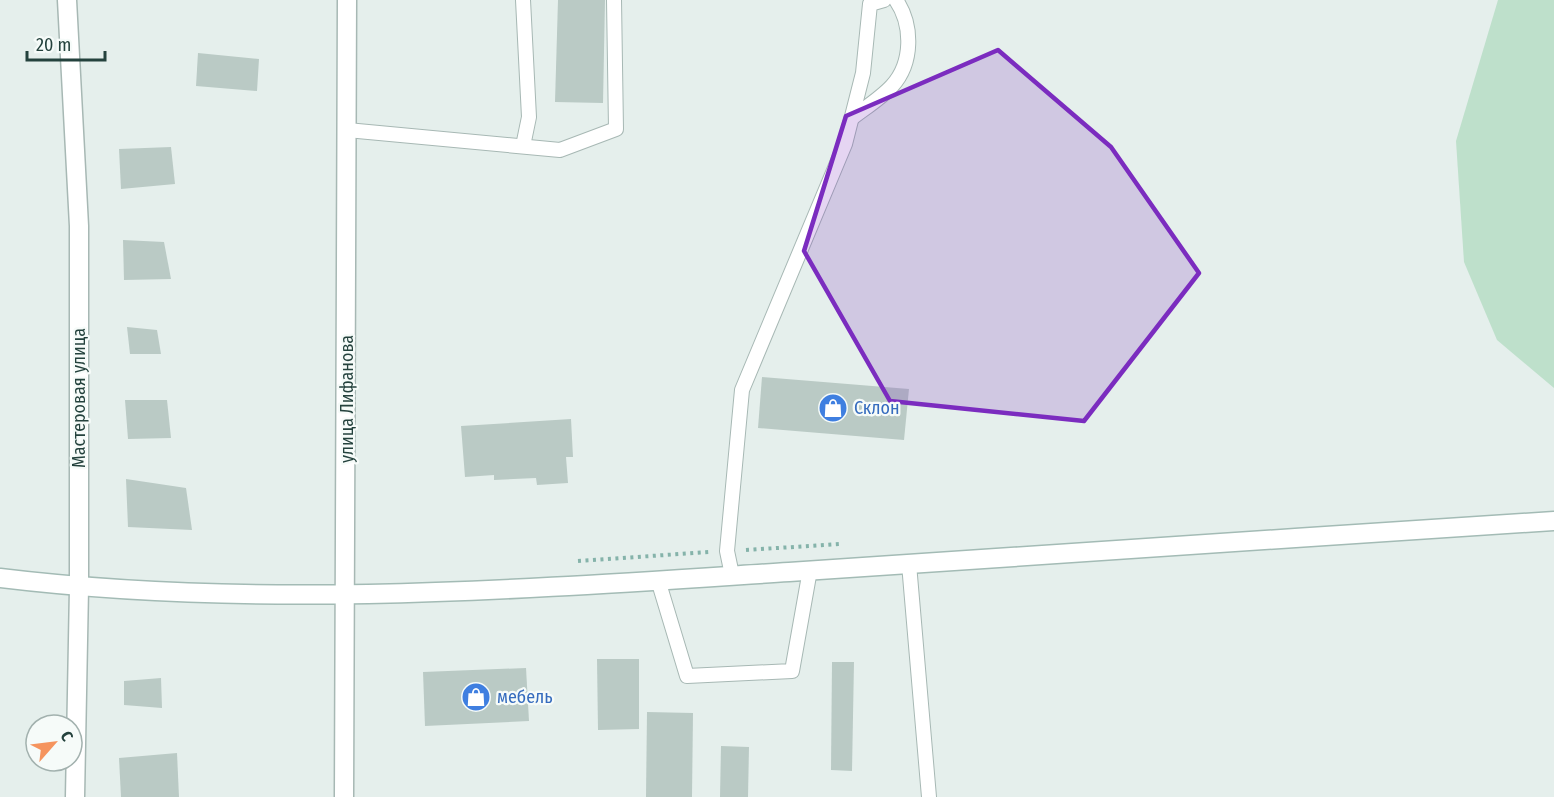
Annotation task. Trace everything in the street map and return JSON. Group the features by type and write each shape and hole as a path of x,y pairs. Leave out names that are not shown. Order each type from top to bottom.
{"street":[{"name":"Мастеровая улица","path":"67,0 79,226 79,588 75,797"},
{"name":"улица Лифанова","path":"344,797 347,597 347,0"},
{"path":"0,578 79,588 347,597 909,564 1554,520"}],"lane":[{"path":"523,0 529,117 523,146"},
{"path":"347,130 560,150 616,129 614,0"},
{"path":"732,575 727,551 742,390 845,144 864,73 870,4 884,0"},
{"path":"852,118 893,85 910,50 905,13 896,0"},
{"path":"909,564 929,797"},
{"path":"658,580 687,676 792,671 810,570"}],"highlighted area":[{"path":"998,50 1111,147 1199,273 1084,421 890,401 804,251 846,116"}],"green space":[{"path":"1498,0 1554,0 1554,388 1497,340 1464,262 1456,141"}],"building":[{"path":"558,0 605,0 603,103 555,102"},
{"path":"198,53 259,59 257,91 196,86"},
{"path":"171,147 175,184 121,189 119,149"},
{"path":"123,240 164,242 171,279 124,280"},
{"path":"127,327 157,330 161,354 130,354"},
{"name":"Склон","path":"762,377 909,389 904,440 758,428"},
{"path":"125,400 167,400 171,438 128,439"},
{"path":"571,419 573,457 566,457 568,483 537,485 536,478 494,480 494,475 465,477 461,426"},
{"path":"126,479 186,488 192,530 128,527"},
{"path":"597,659 639,659 639,729 598,730"},
{"path":"832,662 854,662 852,771 831,770"},
{"name":"мебель","path":"526,668 529,721 425,726 423,672"},
{"path":"161,678 162,708 124,705 124,681"},
{"path":"647,712 693,713 692,797 646,797"},
{"path":"721,746 749,747 748,797 720,797"},
{"path":"177,753 179,797 121,797 119,758"}],"place":[{"name":"Склон","path":"833,408"},
{"name":"мебель","path":"476,697"}]}
